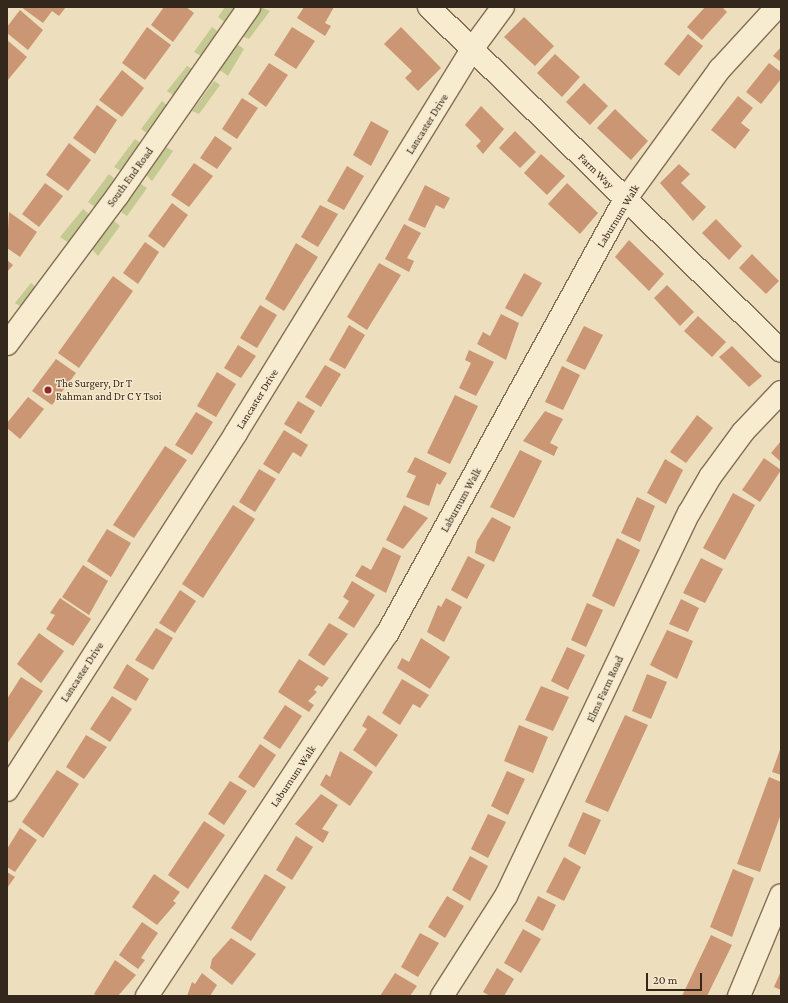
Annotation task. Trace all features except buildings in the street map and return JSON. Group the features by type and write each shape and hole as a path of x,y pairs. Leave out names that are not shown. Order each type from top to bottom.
{"street":[{"name":"South End Road","path":"7,344 118,195 249,7"},
{"name":"Farm Way","path":"429,7 781,351"},
{"name":"Lancaster Drive","path":"7,790 236,433 472,49 503,7"},
{"name":"Laburnum Walk","path":"147,996 387,634 625,200 720,69 777,7"},
{"name":"Elms Farm Road","path":"442,996 467,962 519,870 689,513 710,477 743,432 781,392"},
{"path":"739,996 781,895"}],"green space":[{"path":"225,7 238,7 226,23 218,17"},
{"path":"261,7 270,11 249,39 241,36"},
{"path":"212,27 220,33 203,57 194,52"},
{"path":"237,44 244,49 228,76 220,70"},
{"path":"187,66 196,71 177,98 167,91"},
{"path":"214,81 220,85 199,114 192,111"},
{"path":"162,101 169,107 148,134 141,129"},
{"path":"135,139 143,145 123,172 114,167"},
{"path":"166,147 173,151 152,181 145,174"},
{"path":"109,174 116,180 95,207 88,202"},
{"path":"138,182 147,188 127,216 118,210"},
{"path":"83,209 90,215 69,243 60,237"},
{"path":"112,219 120,226 98,256 90,247"},
{"path":"31,283 38,289 22,307 15,303"}],"place":[{"name":"The Surgery, Dr T Rahman and Dr C Y Tsoi","path":"48,390"}]}
